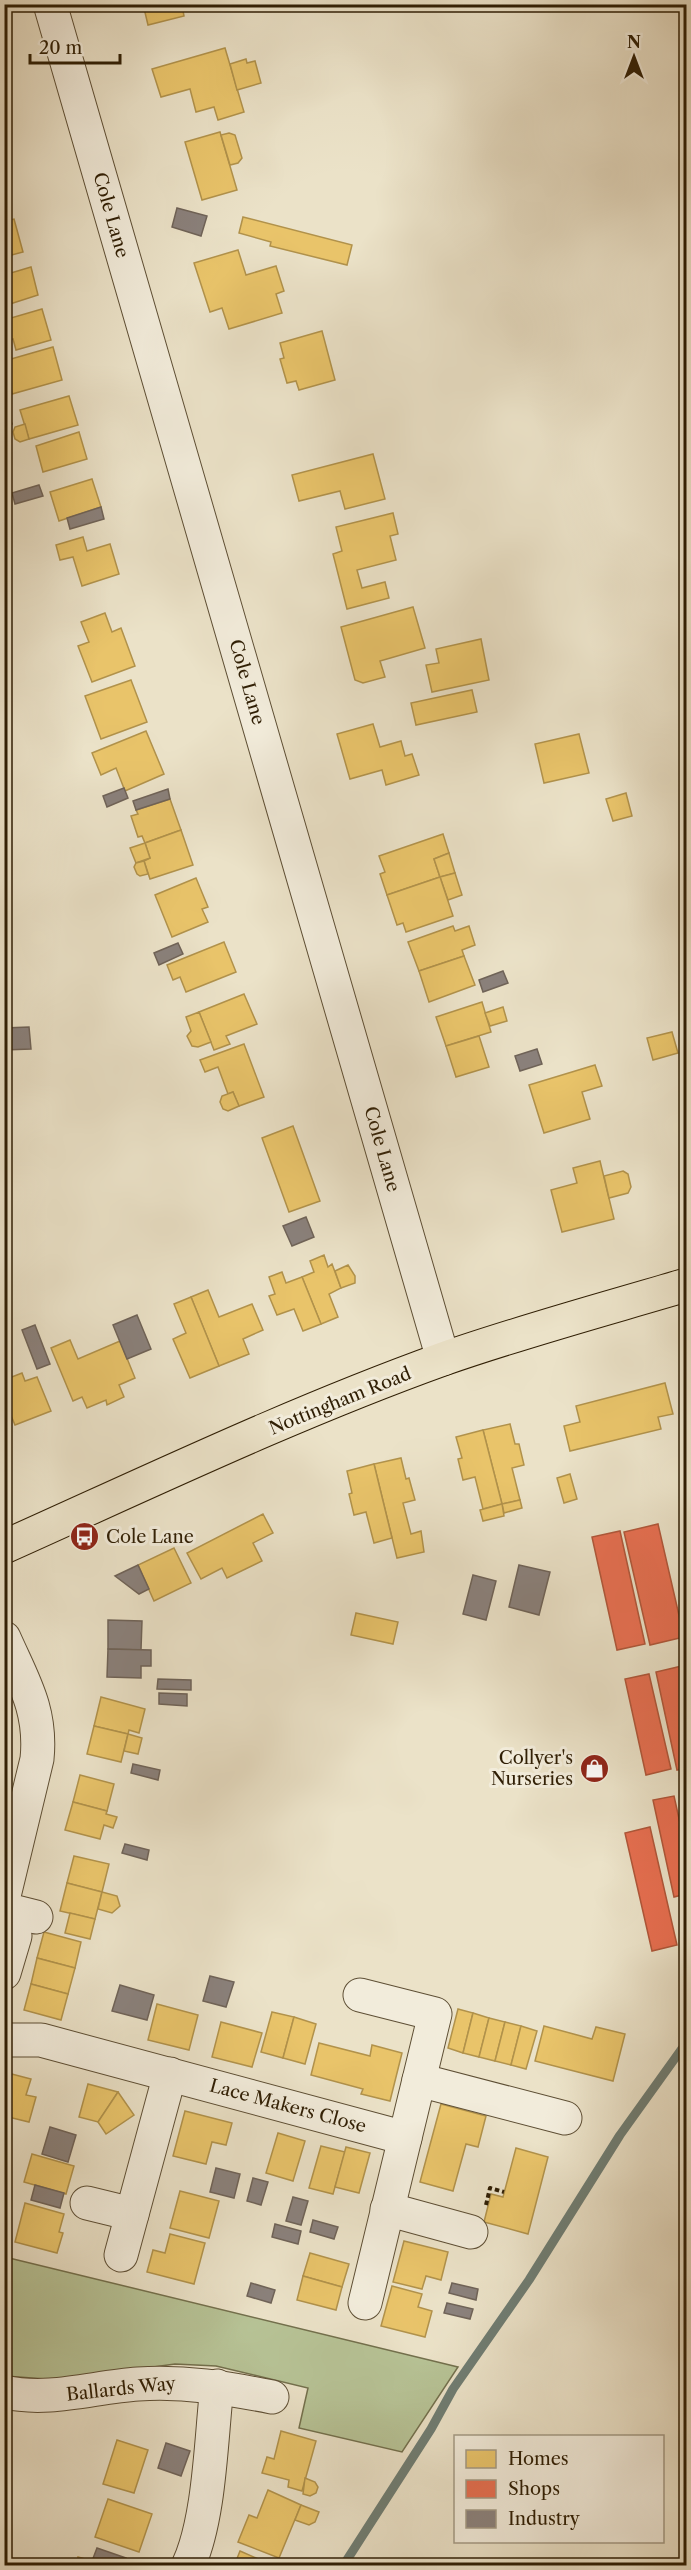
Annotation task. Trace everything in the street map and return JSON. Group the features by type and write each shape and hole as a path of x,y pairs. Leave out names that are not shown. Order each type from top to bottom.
{"main road":[{"name":"Nottingham Road","path":"4,1547 281,1423 443,1359 546,1326 687,1286"}],"street":[{"name":"Cole Lane","path":"50,4 443,1359"},
{"path":"4,1638 35,1708 39,1741 37,1759 4,1896"},
{"path":"4,1973 18,1921"},
{"path":"360,1995 435,2014 365,2303"},
{"name":"Lace Makers Close","path":"5,2040 41,2040 405,2138"},
{"path":"421,2073 565,2118"},
{"path":"121,2255 170,2074"},
{"path":"87,2203 132,2214"},
{"path":"386,2213 471,2232"},
{"name":"Ballards Way","path":"4,2392 61,2396 136,2384 183,2382 272,2397"},
{"path":"188,2565 195,2551 201,2525 217,2386"}],"green space":[{"path":"5,2257 458,2367 402,2452 299,2428 308,2388 216,2366 175,2364 59,2380 5,2376"}],"building: Homes":[{"path":"143,4 187,4 182,6 184,16 148,25"},
{"path":"225,48 244,112 218,120 214,107 196,112 190,89 161,97 152,69"},
{"path":"246,59 247,63 255,61 261,83 237,90 230,64"},
{"path":"220,132 237,190 202,200 185,142"},
{"path":"229,133 235,135 242,158 238,163 230,165 221,135"},
{"path":"243,217 352,245 347,265 270,246 271,242 239,233"},
{"path":"14,219 23,252 4,257 4,221"},
{"path":"238,250 246,275 276,266 284,291 276,294 282,313 229,329 222,308 210,312 194,263"},
{"path":"31,267 38,295 4,306 4,275"},
{"path":"42,309 51,340 16,350 13,339 4,342 4,320"},
{"path":"322,331 335,380 299,390 296,381 287,383 280,359 284,358 280,343"},
{"path":"53,347 62,380 12,394 4,361"},
{"path":"69,396 78,425 29,439 20,410"},
{"path":"25,424 29,439 20,442 15,439 13,432 15,427"},
{"path":"79,432 87,459 43,472 36,446"},
{"path":"373,454 385,499 345,509 340,491 299,501 292,475"},
{"path":"92,479 101,507 59,521 50,492"},
{"path":"393,513 398,534 390,536 396,560 357,570 362,588 385,582 389,598 347,609 333,554 342,551 336,527"},
{"path":"83,537 87,551 110,544 119,574 82,586 73,557 60,560 56,545"},
{"path":"413,607 425,648 380,661 385,677 363,683 355,680 341,627"},
{"path":"105,613 112,632 121,628 135,666 92,682 78,646 89,642 81,622"},
{"path":"481,639 489,680 432,692 426,665 439,663 436,649"},
{"path":"131,680 147,722 101,739 85,696"},
{"path":"472,690 477,712 416,725 411,703"},
{"path":"373,724 380,747 401,741 405,756 412,754 419,775 386,785 382,770 350,779 337,734"},
{"path":"146,731 164,774 125,791 116,768 101,775 92,753"},
{"path":"579,734 589,773 544,783 535,744"},
{"path":"626,793 632,816 613,821 606,799"},
{"path":"170,799 181,830 145,843 142,836 138,837 131,816 138,814 136,810"},
{"path":"181,830 193,865 150,879 144,861 150,858 145,843"},
{"path":"443,834 449,853 434,859 440,877 387,895 380,874 385,872 379,856"},
{"path":"145,843 150,858 136,863 130,848"},
{"path":"449,853 455,873 440,877 434,859"},
{"path":"144,861 148,874 140,876 134,867 136,863"},
{"path":"455,873 462,895 448,900 440,877"},
{"path":"440,877 453,916 406,932 403,923 397,925 387,895"},
{"path":"196,878 208,907 202,909 208,922 172,937 155,895"},
{"path":"453,926 455,931 469,926 475,945 462,950 464,956 419,971 408,942"},
{"path":"224,942 236,972 186,992 180,977 173,980 167,965"},
{"path":"464,956 475,985 429,1002 419,971"},
{"path":"244,994 257,1024 226,1036 230,1044 214,1050 199,1012"},
{"path":"482,1002 491,1032 446,1046 436,1017"},
{"path":"503,1007 507,1021 490,1026 485,1013"},
{"path":"199,1012 211,1042 198,1047 192,1046 187,1036 191,1031 186,1017"},
{"path":"672,1032 678,1053 653,1060 647,1038"},
{"path":"479,1036 489,1067 456,1077 446,1046"},
{"path":"244,1044 264,1097 239,1106 233,1092 228,1094 218,1067 205,1072 200,1060"},
{"path":"595,1065 602,1086 582,1092 590,1119 544,1133 529,1085"},
{"path":"233,1092 239,1106 228,1111 223,1109 220,1102 222,1096"},
{"path":"293,1126 320,1201 289,1212 262,1138"},
{"path":"600,1161 614,1219 562,1232 551,1190 577,1183 573,1168"},
{"path":"623,1171 628,1174 631,1187 628,1193 609,1198 604,1176"},
{"path":"324,1255 328,1267 332,1264 341,1288 329,1294 338,1317 321,1324 302,1277 314,1272 310,1261"},
{"path":"348,1265 355,1276 355,1283 341,1288 335,1271"},
{"path":"282,1272 286,1283 302,1277 321,1324 303,1331 294,1309 277,1315 269,1296 275,1294 269,1277"},
{"path":"208,1290 219,1317 252,1304 263,1330 243,1339 249,1354 219,1366 191,1297"},
{"path":"191,1297 219,1366 190,1378 173,1339 186,1333 174,1304"},
{"path":"70,1340 78,1359 120,1341 135,1378 119,1385 124,1397 107,1405 106,1400 87,1408 82,1397 73,1401 51,1348"},
{"path":"22,1373 25,1381 37,1377 51,1411 15,1425 4,1399 4,1380"},
{"path":"665,1383 673,1414 658,1417 661,1429 570,1451 564,1426 580,1422 576,1406"},
{"path":"510,1424 515,1444 519,1444 524,1465 512,1468 520,1500 502,1504 483,1430"},
{"path":"483,1430 502,1504 483,1509 475,1477 463,1480 458,1459 462,1458 456,1437"},
{"path":"401,1458 406,1479 409,1478 415,1500 403,1503 411,1534 421,1531 424,1552 397,1558 374,1464"},
{"path":"374,1464 392,1538 374,1543 366,1512 354,1515 347,1471"},
{"path":"570,1474 577,1499 564,1503 557,1478"},
{"path":"520,1500 522,1508 504,1513 502,1504"},
{"path":"502,1504 504,1516 483,1521 480,1510"},
{"path":"263,1514 273,1533 253,1543 262,1561 227,1578 222,1568 201,1579 187,1553"},
{"path":"174,1548 191,1583 154,1601 138,1565"},
{"path":"356,1613 398,1622 393,1644 351,1635"},
{"path":"101,1697 145,1709 139,1733 129,1730 128,1734 94,1726"},
{"path":"94,1726 128,1734 121,1762 87,1754"},
{"path":"128,1734 142,1738 138,1754 124,1751"},
{"path":"80,1775 114,1784 107,1811 73,1802"},
{"path":"73,1802 107,1811 106,1814 117,1817 113,1828 104,1825 100,1839 65,1830"},
{"path":"74,1856 109,1864 102,1892 67,1883"},
{"path":"67,1883 102,1892 95,1919 60,1911"},
{"path":"102,1892 117,1896 120,1906 112,1913 98,1909"},
{"path":"70,1913 95,1919 90,1939 65,1933"},
{"path":"44,1932 81,1942 75,1968 37,1958"},
{"path":"37,1958 75,1968 68,1994 31,1984"},
{"path":"31,1984 68,1994 61,2020 24,2010"},
{"path":"157,2004 198,2015 189,2050 148,2040"},
{"path":"458,2009 473,2013 463,2053 448,2048"},
{"path":"272,2012 294,2017 283,2058 261,2052"},
{"path":"473,2013 489,2018 479,2057 463,2053"},
{"path":"294,2017 316,2024 305,2064 283,2058"},
{"path":"489,2018 505,2022 495,2061 479,2057"},
{"path":"221,2022 262,2033 252,2067 212,2057"},
{"path":"505,2022 521,2026 511,2065 495,2061"},
{"path":"521,2026 537,2031 526,2069 511,2065"},
{"path":"544,2026 592,2039 596,2027 625,2034 613,2081 535,2061"},
{"path":"319,2043 370,2056 372,2045 402,2053 390,2101 361,2094 363,2089 311,2075"},
{"path":"4,2072 31,2079 26,2095 36,2097 29,2122 4,2116"},
{"path":"88,2084 118,2092 98,2122 79,2117"},
{"path":"118,2092 134,2115 106,2134 98,2122"},
{"path":"441,2104 486,2116 478,2147 466,2144 453,2191 420,2182"},
{"path":"185,2111 232,2123 226,2145 212,2142 206,2164 173,2156"},
{"path":"278,2133 305,2141 293,2181 266,2173"},
{"path":"321,2146 345,2152 333,2194 309,2188"},
{"path":"346,2147 370,2153 359,2193 335,2187"},
{"path":"516,2148 548,2157 528,2234 484,2222 491,2194 503,2197"},
{"path":"32,2154 74,2166 66,2194 24,2182"},
{"path":"180,2191 219,2201 209,2238 170,2228"},
{"path":"25,2203 64,2214 59,2232 63,2233 57,2253 15,2242"},
{"path":"170,2234 205,2243 194,2284 147,2272 153,2250 165,2253"},
{"path":"404,2241 448,2252 441,2280 426,2276 422,2289 393,2282"},
{"path":"310,2253 349,2264 342,2287 303,2276"},
{"path":"303,2276 342,2287 336,2310 297,2300"},
{"path":"392,2286 422,2294 418,2307 432,2311 425,2337 381,2326"},
{"path":"281,2431 316,2441 302,2491 288,2487 289,2480 262,2473 267,2457 274,2459"},
{"path":"117,2440 148,2450 134,2493 103,2484"},
{"path":"305,2478 315,2482 318,2487 316,2493 310,2496 303,2494"},
{"path":"268,2490 301,2505 279,2558 238,2542 249,2515 257,2518"},
{"path":"108,2499 152,2514 139,2552 95,2537"},
{"path":"301,2505 319,2512 315,2522 309,2525 295,2520"},
{"path":"240,2551 272,2565 272,2566 234,2566"},
{"path":"78,2557 92,2561 104,2566 76,2566"}],"building: Shops":[{"path":"658,1524 684,1637 650,1645 624,1532"},
{"path":"620,1531 645,1644 617,1650 592,1537"},
{"path":"686,1665 686,1768 677,1770 656,1672"},
{"path":"649,1674 671,1769 646,1775 625,1679"},
{"path":"674,1796 686,1850 686,1894 674,1897 653,1800"},
{"path":"650,1827 677,1945 652,1951 625,1833"}],"building: Industry":[{"path":"177,208 207,216 201,236 172,227"},
{"path":"8,411 12,424 4,426 4,412"},
{"path":"39,485 43,496 15,504 12,493"},
{"path":"101,507 104,519 70,529 67,518"},
{"path":"124,788 128,798 107,807 103,796"},
{"path":"168,789 170,799 136,810 133,801"},
{"path":"178,943 183,954 159,965 154,953"},
{"path":"503,971 508,983 483,992 479,980"},
{"path":"29,1027 31,1049 4,1050 4,1028"},
{"path":"537,1049 542,1064 520,1071 515,1056"},
{"path":"306,1217 314,1237 292,1246 283,1226"},
{"path":"137,1315 151,1349 127,1359 113,1325"},
{"path":"35,1325 50,1364 37,1369 22,1330"},
{"path":"138,1565 149,1589 139,1594 115,1576"},
{"path":"519,1565 550,1572 539,1615 509,1607"},
{"path":"473,1575 496,1581 486,1620 463,1614"},
{"path":"108,1620 142,1621 141,1650 108,1649"},
{"path":"108,1649 151,1650 151,1666 141,1666 141,1678 107,1677"},
{"path":"158,1679 191,1680 191,1690 157,1689"},
{"path":"159,1693 187,1694 187,1706 159,1704"},
{"path":"133,1764 160,1770 158,1780 131,1773"},
{"path":"125,1844 149,1850 147,1860 122,1853"},
{"path":"210,1976 234,1982 226,2007 203,2001"},
{"path":"120,1985 154,1995 147,2020 112,2011"},
{"path":"50,2127 76,2135 68,2162 42,2154"},
{"path":"216,2168 240,2174 234,2198 210,2192"},
{"path":"4,2175 11,2177 7,2190 4,2190"},
{"path":"253,2178 268,2182 261,2205 247,2201"},
{"path":"35,2185 64,2193 60,2208 31,2200"},
{"path":"293,2197 308,2201 301,2225 286,2221"},
{"path":"313,2220 338,2227 334,2239 310,2232"},
{"path":"275,2224 301,2231 298,2244 272,2237"},
{"path":"251,2283 275,2290 271,2303 247,2296"},
{"path":"452,2283 478,2289 476,2300 449,2293"},
{"path":"447,2303 473,2309 470,2319 444,2313"},
{"path":"166,2443 190,2451 181,2476 158,2468"},
{"path":"97,2548 126,2558 123,2566 104,2566 92,2561"}],"waterway":[{"path":"343,2566 431,2429 453,2389 529,2280 620,2135 686,2043"}],"place":[{"name":"Cole Lane","path":"85,1537"},
{"name":"Collyer's Nurseries","path":"594,1768"}]}
